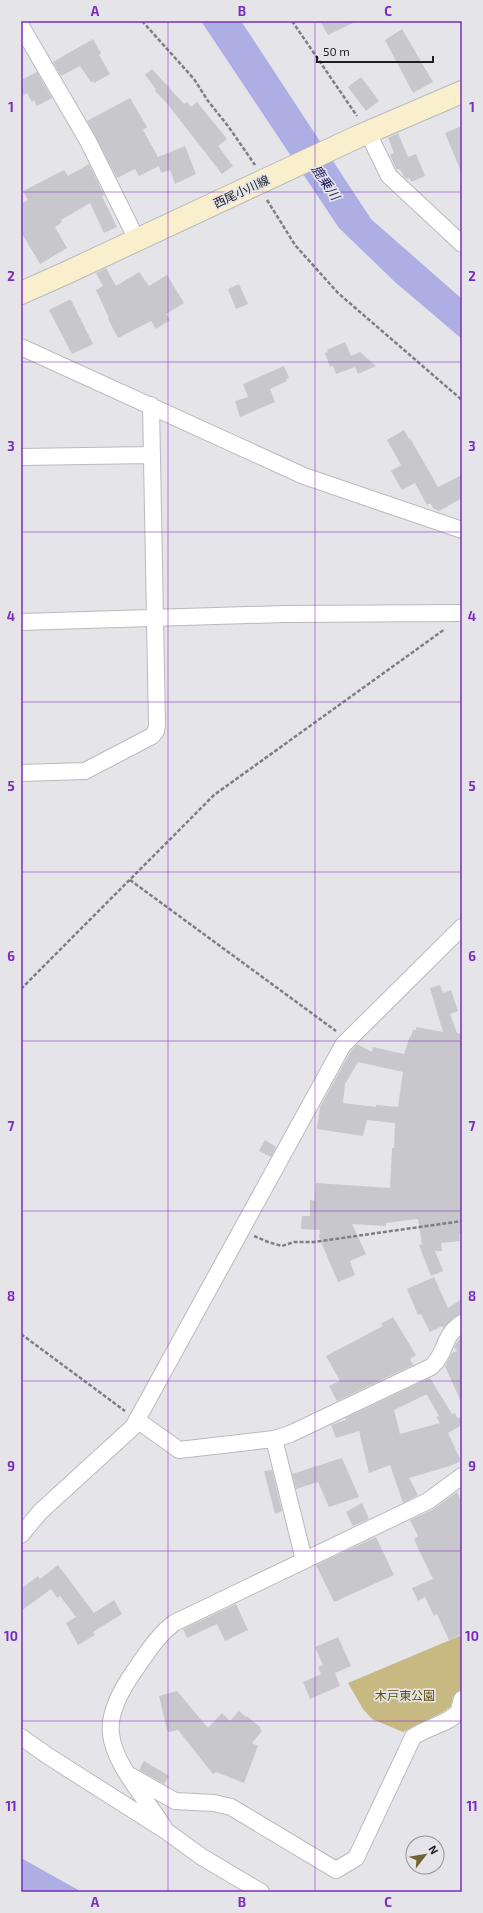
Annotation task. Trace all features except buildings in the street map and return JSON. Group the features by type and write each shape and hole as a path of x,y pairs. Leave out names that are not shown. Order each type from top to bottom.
{"main road":[{"name":"西尾小川線","path":"21,292 137,240 362,135 462,92"}],"street":[{"path":"21,26 88,141 137,240"},
{"path":"362,135 389,176 462,244"},
{"path":"21,347 304,476 462,530"},
{"path":"21,774 85,771 152,736 156,731 151,405"},
{"path":"21,457 151,456"},
{"path":"21,622 283,614 462,613"},
{"path":"21,1535 40,1512 133,1428 343,1045 462,927"},
{"path":"137,1420 179,1450 274,1439 290,1434 424,1372 437,1362 448,1335 462,1323"},
{"path":"274,1439 304,1560"},
{"path":"166,1832 157,1815 127,1774 118,1757 111,1735 111,1721 124,1685 154,1643 174,1623 428,1501 462,1476"},
{"path":"127,1774 175,1801 214,1803 231,1807 336,1870 356,1858 413,1737 457,1714 462,1699"},
{"path":"21,1737 202,1857 261,1892"}],"path":[{"path":"142,21 194,79 208,101 228,126 255,165 263,181 262,193 295,245 338,294 462,400"},
{"path":"292,21 362,135"},
{"path":"21,990 224,786 440,631 450,627"},
{"path":"130,880 348,1039"},
{"path":"242,1230 268,1242 282,1246 294,1242 314,1242 356,1237 462,1221"},
{"path":"21,1334 137,1420"}],"green space":[{"name":"木戸東公園","path":"462,1635 462,1692 453,1696 451,1706 443,1712 403,1732 372,1719 363,1709 348,1683"}],"water":[{"name":"鹿乗川","path":"201,21 241,21 371,219 462,299 462,339 395,282 339,228"},
{"path":"21,1858 82,1892 21,1892"}]}
